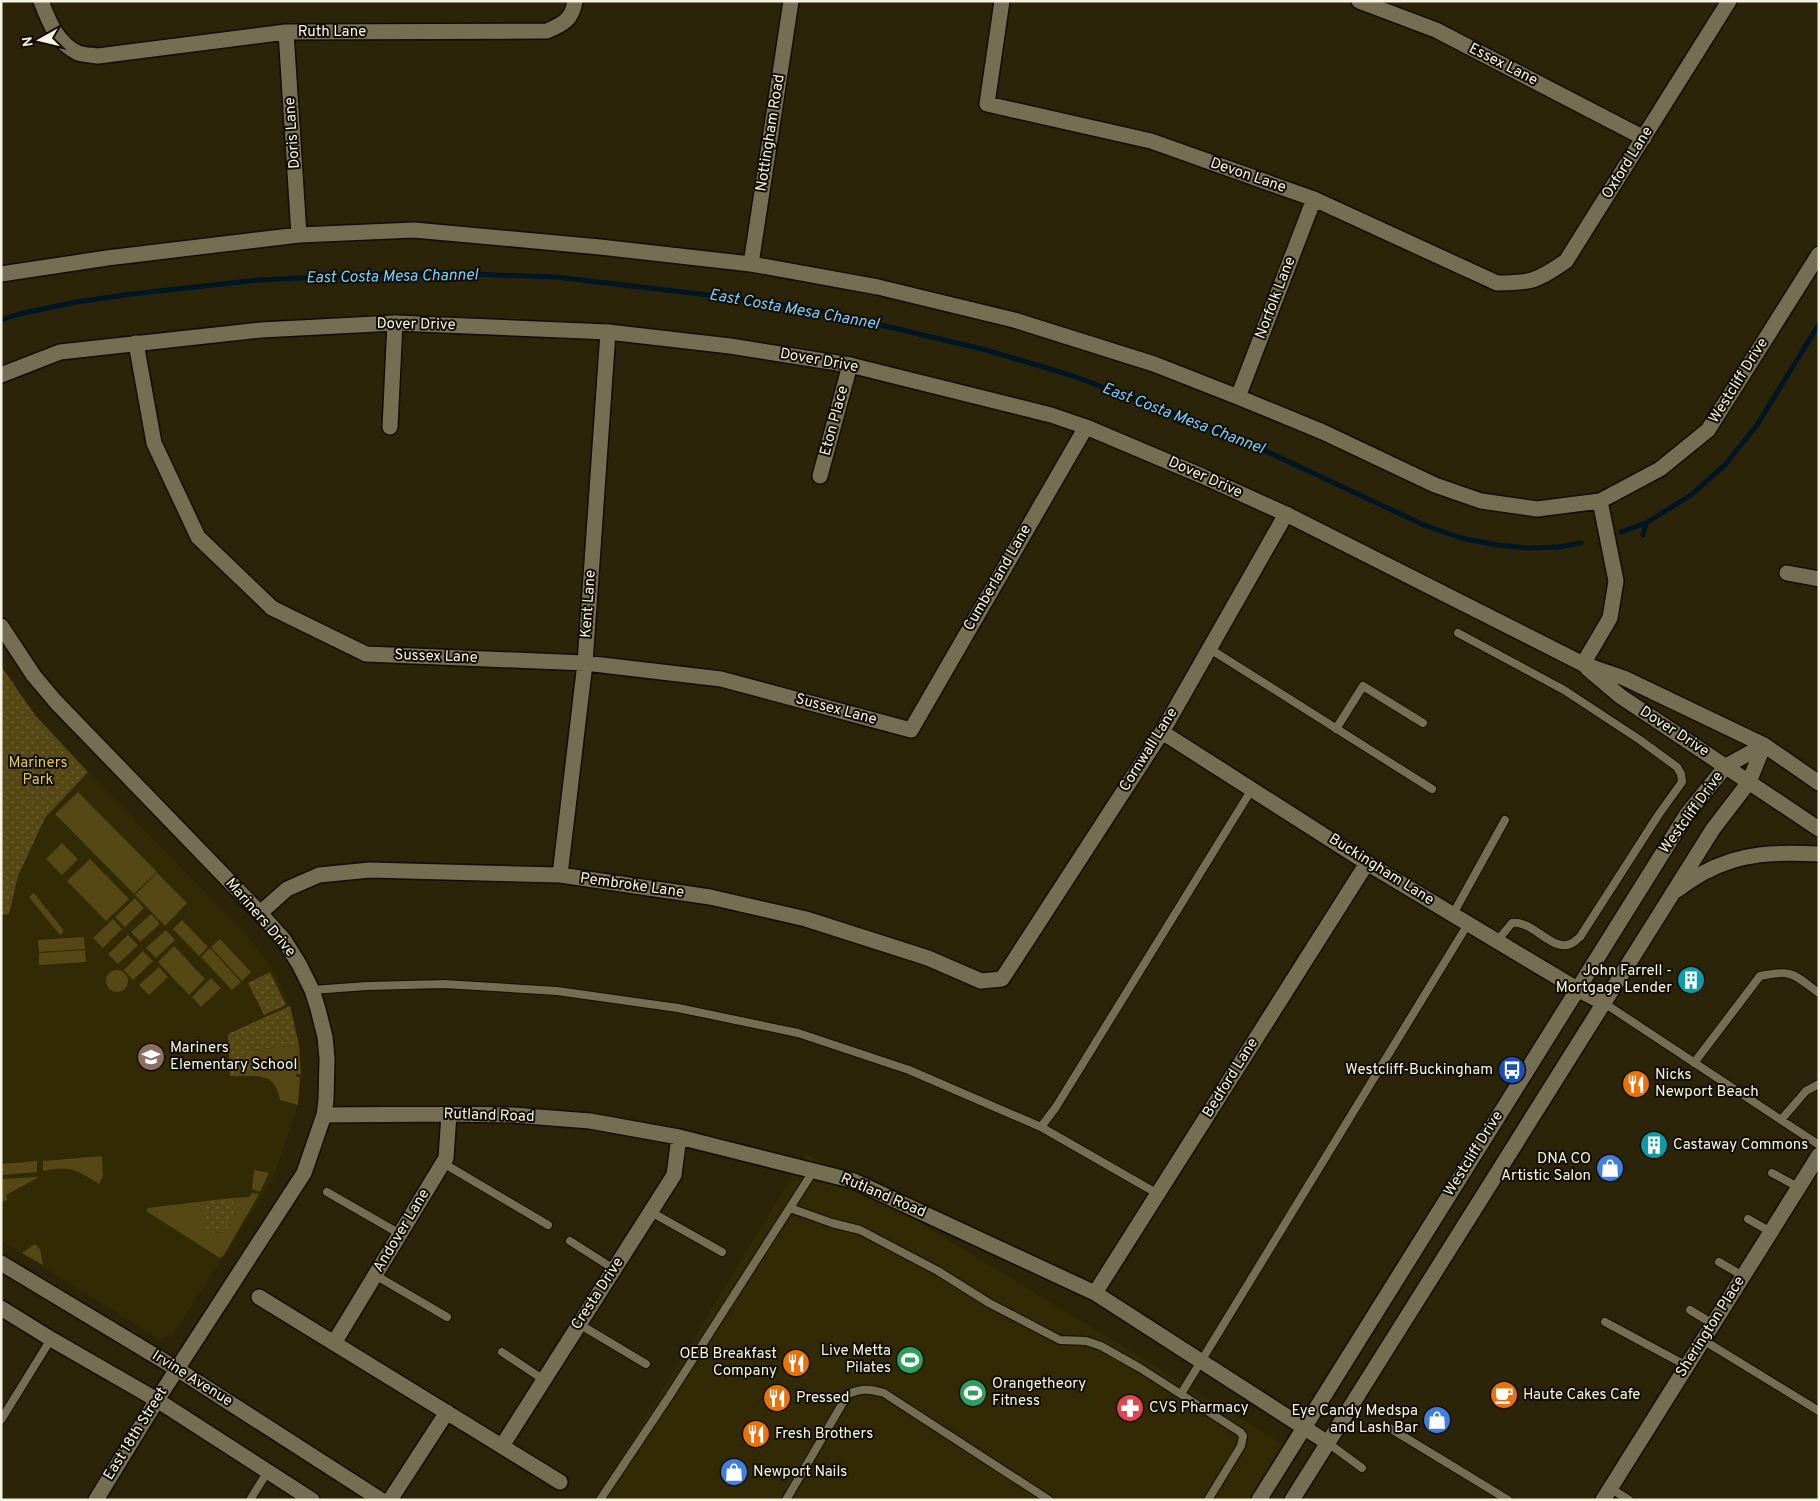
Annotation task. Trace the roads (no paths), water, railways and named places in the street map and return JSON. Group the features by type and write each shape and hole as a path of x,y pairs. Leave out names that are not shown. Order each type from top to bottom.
{"street":[{"name":"Ruth Lane","path":"41,1 48,19 61,41 79,53 98,56 286,32 547,31 566,23 575,1"},
{"name":"Nottingham Road","path":"751,264 791,1"},
{"name":"Devon Lane","path":"1002,1 987,104 1151,141 1314,199 1497,284"},
{"name":"Essex Lane","path":"1359,1 1436,30 1644,138"},
{"name":"Oxford Lane","path":"1497,284 1525,283 1543,277 1566,262 1729,1"},
{"name":"Doris Lane","path":"286,32 299,235"},
{"name":"Norfolk Lane","path":"1238,397 1314,199"},
{"path":"1,274 107,258 299,235 414,230 600,247 751,264 878,287 1014,320 1154,364 1323,432 1436,485 1481,501 1537,509 1600,501 1616,581 1610,618 1582,664"},
{"name":"Westcliff Drive","path":"1600,501 1660,469 1708,430 1819,254"},
{"path":"390,427 395,324"},
{"name":"Dover Drive","path":"1,375 60,352 260,330 395,324 608,332 730,346 850,365 1051,415 1086,427 1202,476 1286,514 1582,664 1624,678 1764,746 1819,783"},
{"name":"Kent Lane","path":"560,875 585,663 608,332"},
{"name":"Sussex Lane","path":"136,343 154,443 198,536 272,608 366,654 585,663 721,679 911,730"},
{"name":"Eton Place","path":"820,476 850,365"},
{"name":"Cumberland Lane","path":"911,730 1086,427"},
{"name":"Cornwall Lane","path":"1002,979 1162,732 1286,514"},
{"path":"1788,573 1819,579"},
{"name":"Mariners Drive","path":"1,626 34,676 56,702 284,940 312,990 325,1037 327,1058 324,1115 304,1173 176,1368"},
{"name":"Dover Drive","path":"1582,664 1620,696 1819,829"},
{"name":"Buckingham Lane","path":"1162,732 1367,863 1577,989 1604,1003"},
{"name":"Westcliff Drive","path":"1259,1500 1687,814 1726,766 1764,746"},
{"name":"Westcliff Drive","path":"1292,1500 1712,829 1749,782 1764,746"},
{"path":"1672,894 1702,873 1731,860 1761,854 1790,852 1819,854"},
{"name":"Bedford Lane","path":"1095,1293 1367,863"},
{"name":"Pembroke Lane","path":"260,913 287,889 319,875 370,870 560,875 710,897 806,919 928,958 981,982 1002,979"},
{"name":"Andover Lane","path":"334,1343 443,1164 446,1158 449,1114"},
{"name":"Rutland Road","path":"324,1115 513,1115 590,1121 679,1137 854,1181 1095,1293 1328,1443"},
{"name":"Cresta Drive","path":"502,1446 674,1175 679,1137"},
{"name":"Sherington Place","path":"1607,1494 1819,1155"},
{"name":"Irvine Avenue","path":"1,1263 176,1368 381,1500"},
{"path":"259,1297 560,1482"},
{"path":"1,1308 157,1400 312,1500"},
{"name":"East 18th Street","path":"96,1500 176,1368"},
{"path":"390,1500 447,1412"}],"lane":[{"path":"1458,633 1564,690 1640,740 1677,767 1681,774 1682,782 1659,814 1580,937 1570,944 1561,945 1527,925 1517,922 1512,923 1497,941"},
{"path":"1210,650 1432,789"},
{"path":"1336,729 1363,686 1423,722"},
{"path":"1041,1127 1061,1098 1252,789"},
{"path":"1453,914 1505,820"},
{"path":"1181,1394 1468,924"},
{"path":"1694,1063 1760,976 1778,972 1792,974 1819,993"},
{"path":"312,990 444,984 556,991 678,1008 798,1033 909,1070 1041,1127 1158,1194"},
{"path":"1604,1003 1819,1145"},
{"path":"1781,1120 1806,1091 1819,1084"},
{"path":"443,1164 548,1225"},
{"path":"600,1500 670,1395 814,1170"},
{"path":"1772,1173 1798,1187"},
{"path":"327,1192 400,1234"},
{"path":"790,1208 832,1223 860,1230 938,1271 989,1303 1060,1340 1086,1341 1113,1352 1237,1431 1243,1436 1241,1446 1208,1500"},
{"path":"651,1212 722,1252"},
{"path":"1748,1219 1771,1232"},
{"path":"570,1241 614,1269"},
{"path":"1719,1262 1743,1276"},
{"path":"375,1275 447,1317"},
{"path":"1690,1310 1713,1324"},
{"path":"1605,1322 1686,1366"},
{"path":"579,1324 646,1364"},
{"path":"1,1420 51,1339"},
{"path":"1703,1340 1819,1411"},
{"path":"502,1352 544,1380"},
{"path":"786,1500 848,1394 870,1388 884,1393 1049,1500"},
{"path":"1388,1427 1508,1500"},
{"path":"1328,1443 1362,1468"},
{"path":"250,1500 268,1471"},
{"path":"1607,1494 1629,1500"}],"waterway":[{"name":"East Costa Mesa Channel","path":"1,320 19,314 76,302 132,294 259,280 383,274 441,273 556,277 760,301 831,313 986,350 1070,375 1227,433 1424,525 1461,538 1497,545 1528,548 1558,547 1581,543"},
{"name":"East Costa Mesa Channel","path":"1621,532 1646,523 1691,495 1725,465 1757,425 1819,324"},
{"path":"1643,535 1646,523"}],"place":[{"name":"John Farrell - Mortgage Lender","path":"1691,980"},
{"name":"Mariners Elementary School","path":"151,1057"},
{"name":"Westcliff-Buckingham","path":"1512,1070"},
{"name":"Nicks Newport Beach","path":"1636,1084"},
{"name":"Castaway Commons","path":"1654,1145"},
{"name":"DNA CO Artistic Salon","path":"1610,1168"},
{"name":"Live Metta Pilates","path":"910,1360"},
{"name":"OEB Breakfast Company","path":"796,1363"},
{"name":"Orangetheory Fitness","path":"973,1393"},
{"name":"Haute Cakes Cafe","path":"1504,1395"},
{"name":"Pressed","path":"777,1398"},
{"name":"CVS Pharmacy","path":"1130,1408"},
{"name":"Eye Candy Medspa and Lash Bar","path":"1437,1420"},
{"name":"Fresh Brothers","path":"756,1434"},
{"name":"Newport Nails","path":"734,1472"}],"park label":[{"name":"Mariners Park","path":"38,772"}]}
